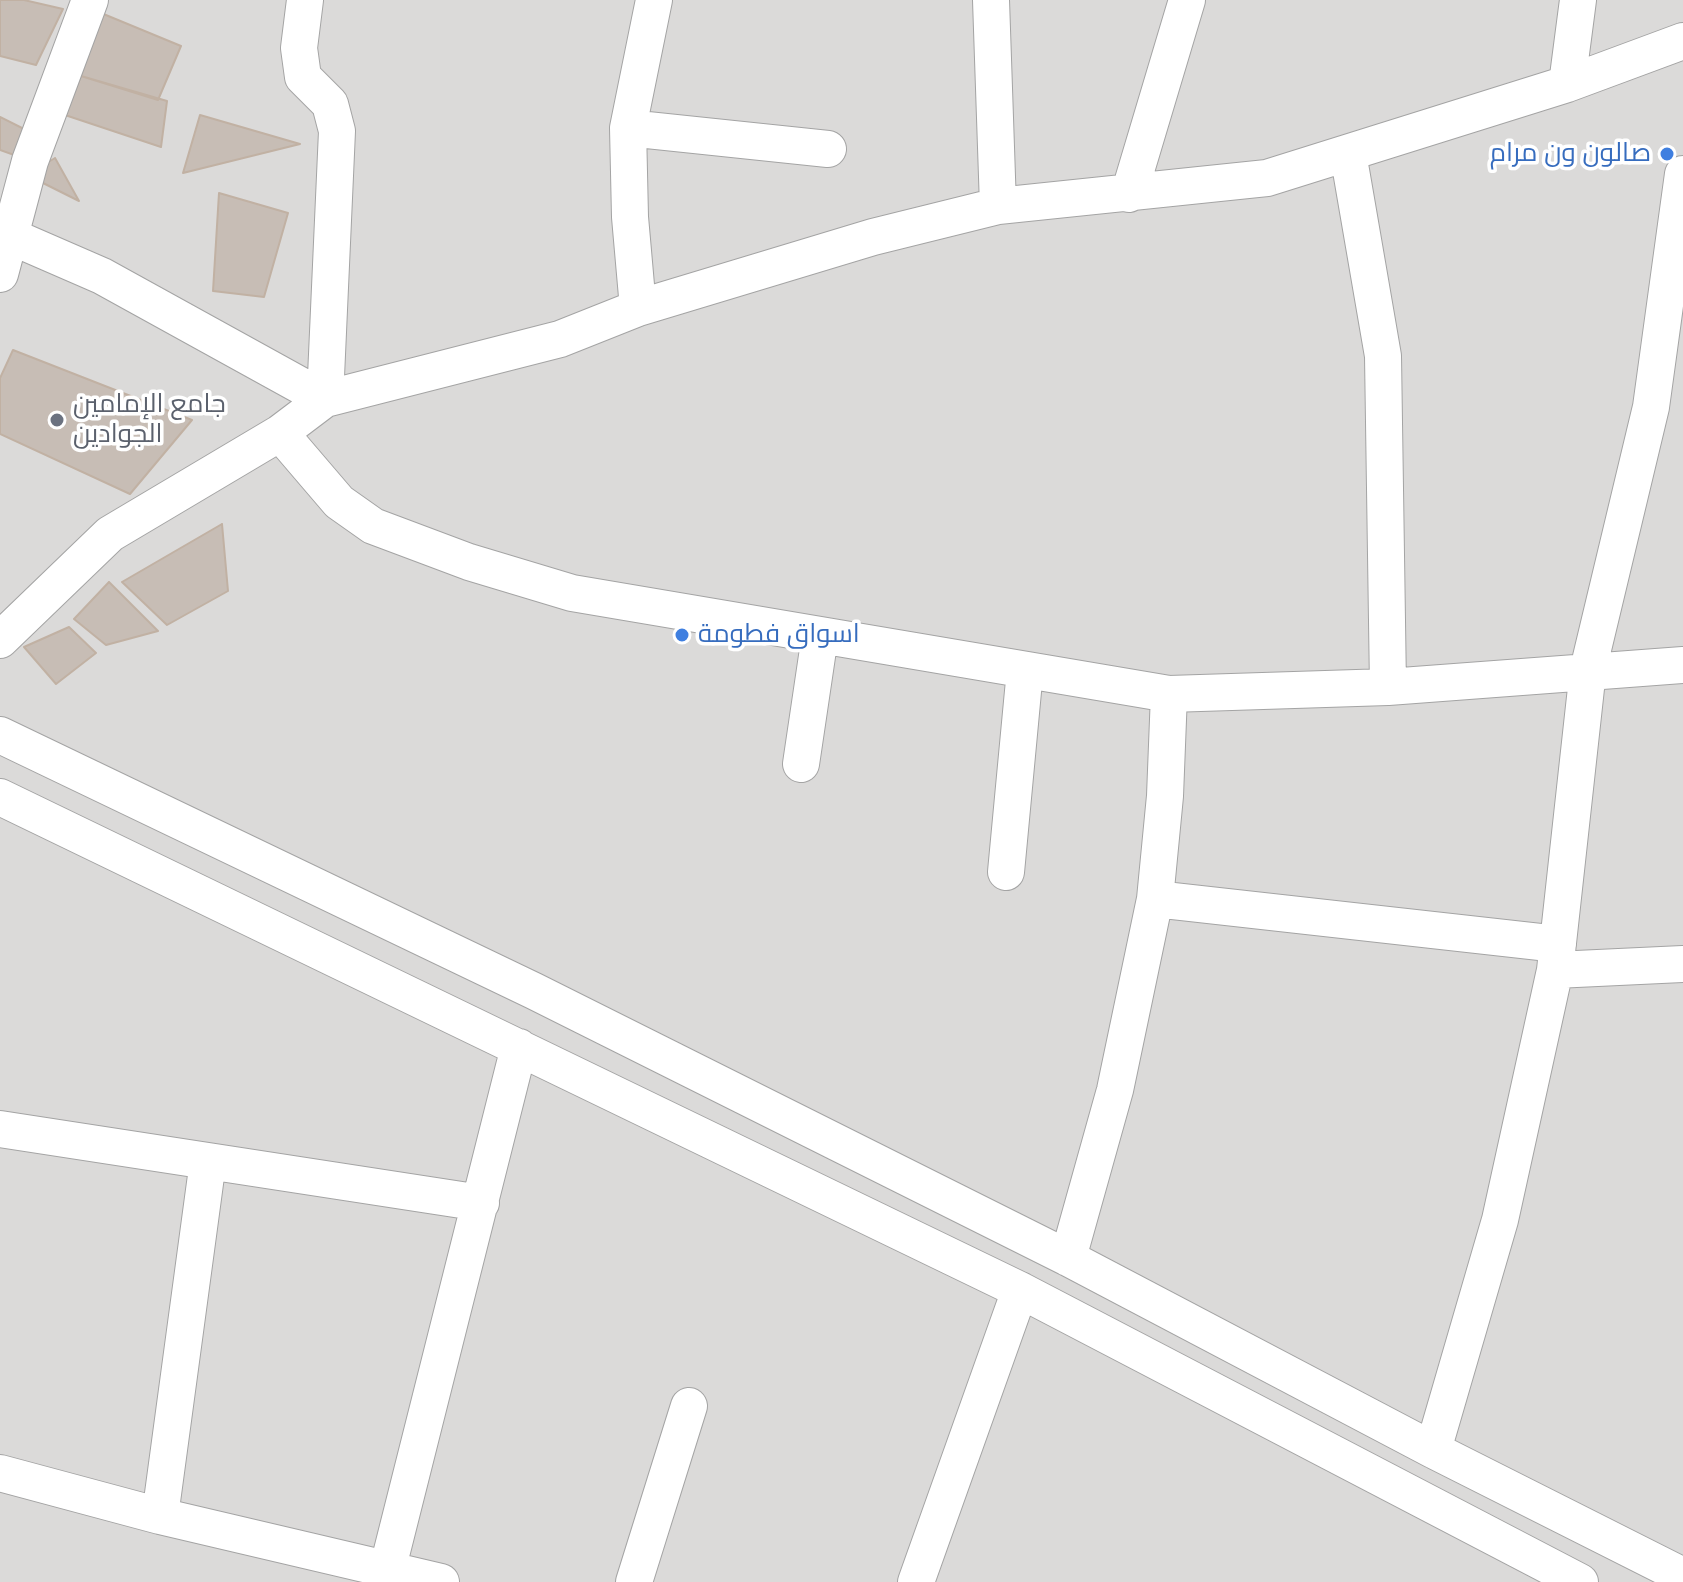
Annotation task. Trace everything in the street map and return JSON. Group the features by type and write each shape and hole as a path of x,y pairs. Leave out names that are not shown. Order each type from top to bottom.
{"street":[{"path":"0,274 9,217 90,0"},
{"path":"305,0 299,48 303,77 330,104 337,131 325,399"},
{"path":"638,308 630,217 628,128 654,0"},
{"path":"991,0 998,206"},
{"path":"1129,194 1187,0"},
{"path":"1567,84 1578,0"},
{"path":"0,640 110,534 280,433 325,399 560,339 638,308 873,237 998,206 1069,196 1129,194 1267,178 1567,84 1683,41"},
{"path":"628,128 828,149"},
{"path":"1348,153 1383,356 1388,687"},
{"path":"1433,1450 1500,1220 1556,957 1588,670 1651,407 1683,174"},
{"path":"9,217 102,276 325,399"},
{"path":"280,433 339,502 373,526 455,557 572,593 1169,694 1388,687 1683,665"},
{"path":"801,764 820,636"},
{"path":"1006,872 1025,670"},
{"path":"1068,1258 1115,1090 1155,899 1165,796 1169,694"},
{"path":"0,735 534,991 1068,1258 1433,1450 1683,1576"},
{"path":"0,797 1020,1290 1580,1582"},
{"path":"1155,899 1556,957 1683,964"},
{"path":"387,1571 519,1047"},
{"path":"0,1129 481,1203"},
{"path":"160,1516 208,1161"},
{"path":"879,1222 900,1174"},
{"path":"916,1582 1020,1290"},
{"path":"634,1582 689,1406"},
{"path":"0,1473 160,1516 441,1582"}],"shaded area":[{"path":"0,0 1683,0 1683,1582 0,1582"}],"building":[{"path":"0,0 24,0 63,9 36,65 0,56"},
{"path":"101,13 181,46 158,100 81,76"},
{"path":"81,76 167,101 161,147 65,115"},
{"path":"200,115 300,144 183,173"},
{"path":"0,117 32,133 17,156 0,150"},
{"path":"55,158 79,201 27,175"},
{"path":"219,193 288,213 264,297 213,291"},
{"path":"13,350 192,420 130,494 0,434 0,378"},
{"path":"222,524 228,591 167,625 122,582"},
{"path":"109,582 158,631 106,645 74,619"},
{"path":"69,627 96,653 56,684 24,647"}],"place":[{"name":"صالون ون مرام","path":"1667,154"},
{"name":"جامع الإمامين الجوادين","path":"57,420"},
{"name":"اسواق فطومة","path":"682,635"}]}
